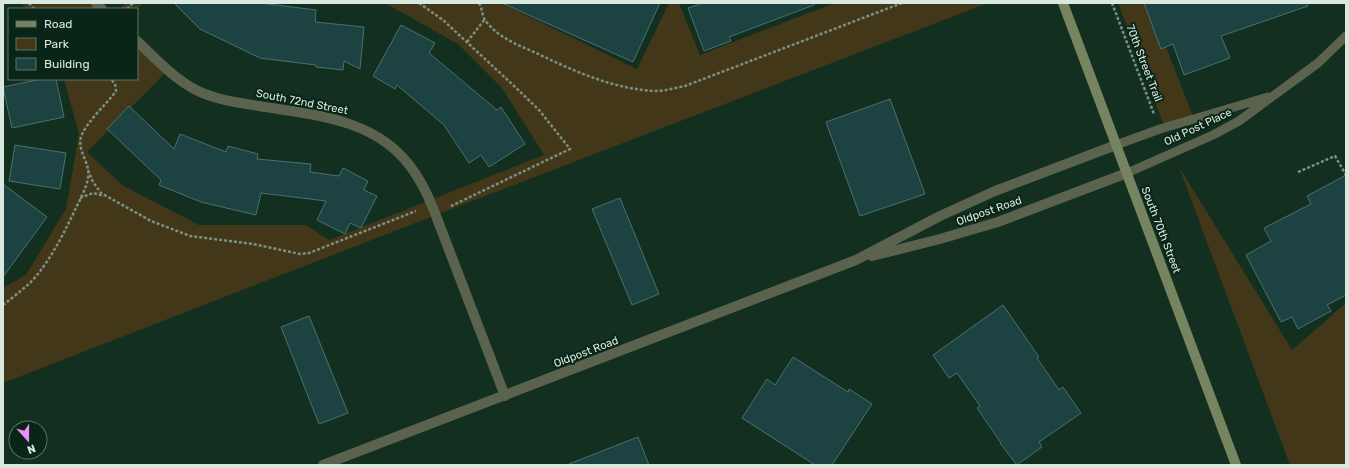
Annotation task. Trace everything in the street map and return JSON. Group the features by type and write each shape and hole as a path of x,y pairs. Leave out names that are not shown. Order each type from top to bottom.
{"main road":[{"name":"South 70th Street","path":"1063,3 1236,465"}],"street":[{"name":"South 72nd Street","path":"138,42 176,77 198,91 223,100 347,122 373,133 395,150 410,165 424,187 434,208 505,396"},
{"name":"Oldpost Road","path":"323,465 856,260 940,216 995,191 1116,145"},
{"name":"Oldpost Road","path":"856,260 940,240 998,222 1127,173"}],"lane":[{"name":"Old Post Place","path":"1127,173 1213,135 1239,121 1318,63 1346,36"},
{"name":"Old Post Place","path":"1116,145 1160,129 1275,94"}],"path":[{"path":"112,80 115,84 116,91 89,123 81,137 81,149 88,170 93,182 101,193 151,221 190,236 253,244 300,254 309,253 422,209 450,206 570,149 539,110 443,20 419,3"},
{"path":"480,4 484,19 494,29 512,42 574,72 610,83 638,89 657,91 685,86 902,3"},
{"name":"70th Street Trail","path":"1112,3 1160,129"},
{"path":"467,42 484,19"},
{"path":"1298,172 1335,156 1346,175"},
{"path":"3,305 31,281 57,248 89,177 88,170"},
{"path":"80,198 93,193 106,196"}],"green space":[{"path":"21,3 96,3 101,8 25,8"},
{"path":"126,3 143,3 138,8 120,8"},
{"path":"385,3 501,3 637,69 669,3 679,3 700,55 835,3 988,3 3,383 3,288 26,275 66,209 79,134 64,80 138,80 138,42 168,70 87,152 122,185 199,225 306,225 329,240 544,155 502,88 458,44"},
{"path":"1118,3 1149,3 1194,119 1165,128"},
{"path":"1179,167 1292,350 1346,303 1346,465 1290,465"}],"building":[{"path":"174,3 260,3 316,10 315,22 364,27 360,69 344,61 343,70 260,58 200,29"},
{"path":"502,3 660,3 633,62"},
{"path":"703,3 814,3 814,5 729,37 731,41 704,51 688,8"},
{"path":"1144,3 1307,3 1308,6 1221,36 1230,58 1184,75 1173,44 1161,49"},
{"path":"401,25 435,43 429,53 497,110 501,107 525,144 489,167 481,155 469,163 444,125 397,85 395,89 373,76"},
{"path":"36,80 56,80 64,117 12,128 3,87"},
{"path":"890,99 925,194 860,216 826,122"},
{"path":"129,106 174,149 180,134 226,152 228,146 258,154 257,159 311,164 310,172 339,176 343,168 368,181 364,190 377,196 361,228 350,223 345,234 317,220 326,201 261,193 256,215 201,202 159,185 161,180 107,129"},
{"path":"15,145 66,153 60,189 9,181"},
{"path":"1346,175 1346,295 1327,305 1331,311 1298,329 1292,317 1281,322 1246,255 1271,241 1264,228 1311,204 1307,196"},
{"path":"3,184 47,217 3,277"},
{"path":"620,198 659,294 632,305 592,209"},
{"path":"1003,305 1039,357 1037,358 1059,390 1063,387 1081,413 1039,442 1042,447 1017,465 1000,443 977,408 980,406 957,373 949,378 933,355"},
{"path":"309,316 348,413 319,424 281,327"},
{"path":"793,357 848,392 849,389 872,404 832,465 815,465 742,418 767,379 775,385"},
{"path":"638,437 649,465 569,465 569,464"}]}
